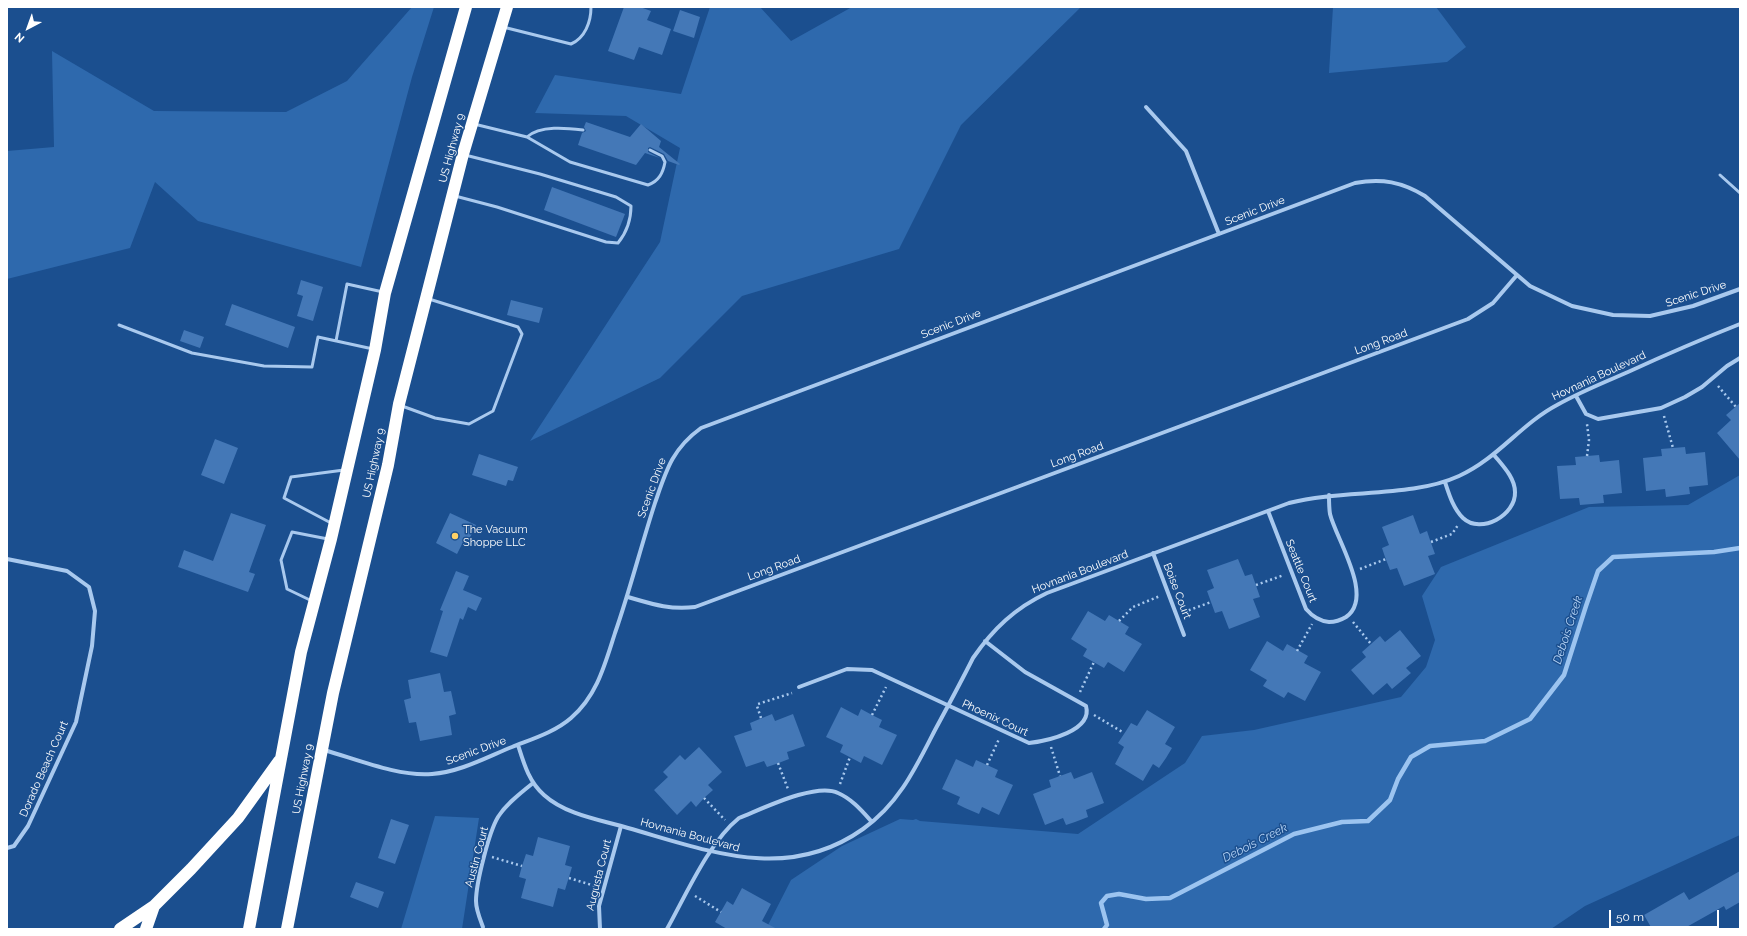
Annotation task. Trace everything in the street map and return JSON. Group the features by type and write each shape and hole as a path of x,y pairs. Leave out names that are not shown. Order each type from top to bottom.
{"highway":[{"path":"248,929 281,759 290,704 314,602 331,539 346,469 375,350 385,293 466,7"},
{"name":"US Highway 9","path":"287,929 333,694 388,464 399,404 463,154 507,7"},
{"path":"120,929 154,906 238,818 281,759"},
{"path":"146,929 154,906"}],"street":[{"path":"1146,107 1186,151 1219,234"},
{"name":"Scenic Drive","path":"322,749 387,768 421,774 448,772 552,731 571,718 587,701 601,675 628,597 668,464 681,445 701,428 1355,183 1370,180 1388,181 1410,187 1425,196 1530,286 1572,306 1613,315 1650,316 1693,306 1740,289"},
{"name":"Long Road","path":"628,597 663,607 680,609 695,607 1468,319 1493,304 1517,276"},
{"name":"Hovnania Boulevard","path":"518,745 527,772 533,783 544,796 559,806 621,826 742,858 762,860 785,859 808,855 844,841 872,822 892,803 904,789 973,658 985,640 1012,614 1028,602 1046,593 1302,499 1416,488 1445,482 1477,467 1494,455 1541,415 1556,405 1740,324"},
{"path":"1576,396 1586,414 1598,419 1661,408 1702,387 1727,366 1740,358"},
{"path":"1445,482 1454,506 1463,518 1471,522 1482,524 1496,520 1513,504 1515,492 1513,481 1494,455"},
{"path":"1329,496 1330,514 1356,586 1356,603 1354,610 1348,616"},
{"name":"Seattle Court","path":"1268,511 1303,604 1316,618 1331,622 1348,616"},
{"name":"Boise Court","path":"1153,553 1184,635"},
{"name":"Dorado Beach Court","path":"7,559 67,571 89,587 95,611 92,646 76,722 28,826 14,846 7,848"},
{"path":"985,640 1025,672 1086,706 1088,711"},
{"name":"Phoenix Court","path":"799,687 846,669 872,670 1002,732 1029,743 1041,742 1068,733 1079,726 1086,717 1088,711"},
{"name":"Austin Court","path":"483,927 476,902 477,886 498,818 510,802 533,783"},
{"path":"666,929 711,851 729,825 739,818 810,791 823,789 837,792 853,802 872,822"},
{"name":"Augusta Court","path":"600,929 599,906 621,826"}],"lane":[{"path":"501,26 571,44 578,41 583,35 591,14 591,7"},
{"path":"472,124 527,137 570,162 648,185 656,182 663,171 665,162 662,156 650,150"},
{"path":"527,137 541,130 558,128 583,130"},
{"path":"453,196 497,207 606,242 618,243 625,234 631,217 631,206 616,198 540,174 463,154"},
{"path":"1720,175 1740,193"},
{"path":"336,341 347,284 385,293"},
{"path":"399,404 435,418 469,424 493,412 522,334 518,328 427,299"},
{"path":"118,325 192,354 264,366 312,367 318,337 375,350"},
{"path":"334,524 284,498 291,477 346,469"},
{"path":"314,602 287,589 281,560 292,532 331,539"}],"path":[{"path":"1725,394 1736,407"},
{"path":"1586,414 1589,440 1587,456"},
{"path":"1668,428 1673,448"},
{"path":"1431,542 1452,534"},
{"path":"1371,564 1386,559"},
{"path":"1256,585 1272,579"},
{"path":"1119,621 1133,607 1168,593"},
{"path":"1196,608 1211,602"},
{"path":"1348,616 1371,644"},
{"path":"1298,650 1316,618"},
{"path":"1085,682 1094,662"},
{"path":"761,718 757,705 799,691 799,687"},
{"path":"872,715 881,696"},
{"path":"1088,711 1124,733"},
{"path":"987,765 1002,732"},
{"path":"844,773 850,757"},
{"path":"1055,759 1060,776"},
{"path":"778,763 784,779"},
{"path":"704,798 729,825"},
{"path":"486,855 522,866"},
{"path":"569,878 584,883"},
{"path":"688,892 721,912"}],"shaded area":[{"path":"412,7 434,7 412,77 361,267 198,221 155,182 130,248 7,279 7,151 54,147 52,51 154,111 286,112 347,81"},
{"path":"710,7 760,7 791,41 852,7 1081,7 961,125 899,249 742,296 660,378 530,441 660,242 680,148 626,116 535,113 555,75 681,94"},
{"path":"1333,7 1436,7 1466,47 1447,62 1329,73"},
{"path":"1740,475 1740,835 1585,906 1551,929 766,929 791,880 842,846 900,819 916,819 920,821 1078,834 1185,763 1202,736 1254,730 1401,697 1426,667 1435,640 1422,596 1441,567 1589,507 1688,505"},
{"path":"435,816 479,818 462,929 401,929"}],"building":[{"path":"624,7 640,7 651,11 647,20 671,29 662,55 639,47 634,60 608,51"},
{"path":"680,10 700,17 694,38 673,31"},
{"path":"586,122 630,137 641,124 661,141 659,147 680,164 679,165 668,161 664,154 650,147 648,148 648,152 660,158 645,153 636,165 578,145 582,133 586,131 584,127"},
{"path":"552,187 625,214 616,237 544,210"},
{"path":"301,280 323,287 313,321 297,316 303,296 297,294"},
{"path":"511,300 543,308 539,323 507,315"},
{"path":"232,304 295,327 288,348 225,325"},
{"path":"184,330 204,337 200,348 180,341"},
{"path":"1740,403 1740,460 1717,433 1731,420 1726,415"},
{"path":"215,439 238,448 224,484 201,475"},
{"path":"1685,447 1686,454 1705,452 1708,485 1689,487 1690,494 1666,497 1665,489 1646,491 1643,458 1662,456 1661,449"},
{"path":"479,454 518,467 513,481 508,480 506,486 472,475"},
{"path":"1599,455 1600,462 1619,460 1622,493 1603,495 1604,503 1580,505 1579,498 1560,499 1557,466 1576,465 1575,457"},
{"path":"231,513 266,525 249,572 255,574 248,592 178,567 184,550 213,561"},
{"path":"450,513 476,525 468,542 464,540 457,554 436,543"},
{"path":"1413,515 1420,534 1427,531 1435,554 1428,556 1435,574 1404,586 1397,568 1390,570 1385,557 1382,548 1389,545 1382,527"},
{"path":"1238,559 1245,576 1252,574 1260,597 1253,599 1260,617 1229,629 1222,611 1215,613 1207,591 1214,588 1207,570"},
{"path":"456,571 469,576 463,590 482,598 476,611 468,607 463,620 460,618 447,657 430,652 443,611 440,610"},
{"path":"1088,611 1105,621 1109,615 1129,627 1125,634 1142,644 1124,672 1108,662 1104,668 1083,656 1087,649 1071,639"},
{"path":"1400,630 1421,656 1406,668 1411,673 1392,689 1387,683 1373,695 1351,670 1366,657 1362,652 1380,636 1385,642"},
{"path":"1267,641 1283,651 1287,644 1308,656 1304,663 1321,672 1305,701 1288,692 1284,698 1263,686 1267,680 1250,670"},
{"path":"440,673 444,692 451,691 456,714 449,716 452,735 420,741 416,722 409,723 404,700 411,698 408,680"},
{"path":"841,707 858,716 861,709 882,720 879,727 897,735 882,765 864,756 861,763 840,752 843,745 826,737"},
{"path":"1147,710 1175,727 1165,744 1172,748 1159,768 1153,764 1143,781 1115,764 1124,747 1118,743 1131,723 1137,726"},
{"path":"772,714 775,721 793,714 805,746 787,752 789,759 776,764 767,767 764,761 746,767 734,736 752,730 750,723"},
{"path":"699,747 722,772 708,785 713,790 696,807 691,801 677,815 654,790 668,777 663,772 680,755 685,760"},
{"path":"956,759 973,767 976,760 998,770 995,777 1013,785 999,815 982,807 979,814 965,808 957,804 960,797 942,789"},
{"path":"1071,772 1074,779 1092,772 1104,803 1086,810 1088,817 1075,822 1066,825 1063,818 1045,825 1033,794 1051,787 1049,780"},
{"path":"391,819 409,825 395,864 378,858"},
{"path":"538,837 570,846 565,865 572,867 565,890 558,888 553,907 521,898 526,879 519,877 522,866 526,854 533,856"},
{"path":"1740,871 1740,902 1726,910 1724,906 1683,929 1652,929 1644,915 1684,892 1689,900"},
{"path":"356,882 384,892 378,908 350,897"},
{"path":"742,888 771,904 762,921 777,929 727,929 715,922 727,901 733,905"}],"waterway":[{"name":"Debois Creek","path":"1104,929 1107,925 1101,903 1107,896 1119,894 1146,899 1170,898 1294,834 1342,822 1368,821 1390,800 1398,779 1411,757 1430,746 1485,741 1530,719 1564,675 1598,571 1613,557 1714,552 1740,548"}],"place":[{"name":"The Vacuum Shoppe LLC","path":"455,536"}]}
